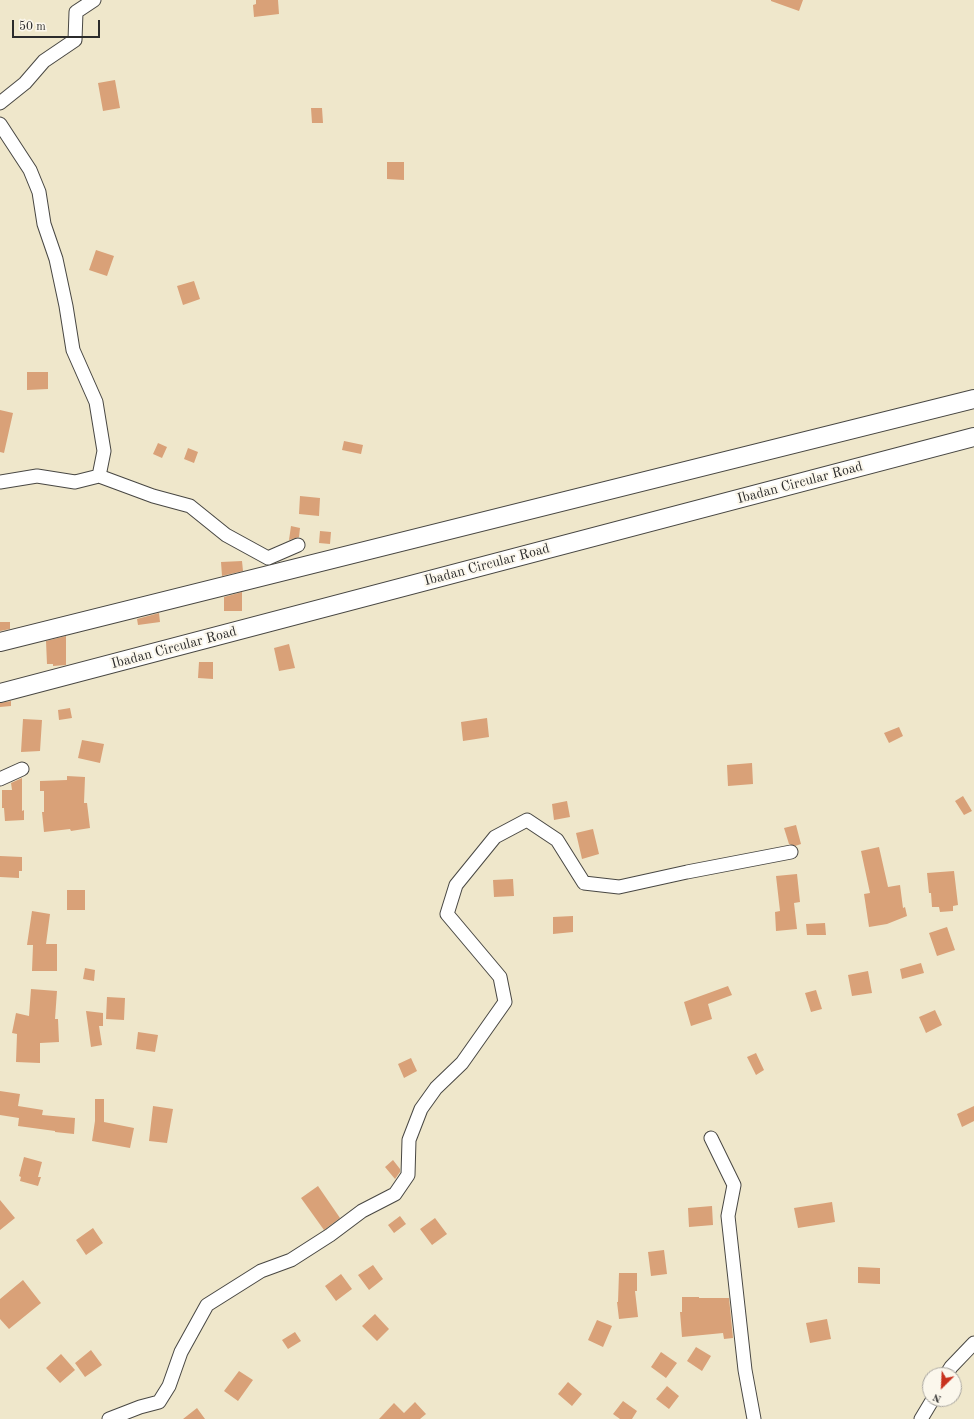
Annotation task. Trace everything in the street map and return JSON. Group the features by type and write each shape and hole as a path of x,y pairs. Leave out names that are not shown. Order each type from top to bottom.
{"highway":[{"path":"0,642 974,399"},
{"name":"Ibadan Circular Road","path":"0,693 974,437"}],"street":[{"path":"0,103 25,83 44,61 75,40 76,12 94,0"},
{"path":"0,124 30,170 39,192 44,224 56,259 73,350 96,402 104,451 99,476"},
{"path":"0,482 37,476 75,482 99,476 153,496 190,506 226,535 268,558 298,545"},
{"path":"0,779 22,769"},
{"path":"109,1419 140,1407 159,1402 170,1386 181,1352 208,1305 261,1271 291,1260 330,1235 362,1211 395,1194 408,1174 409,1140 421,1109 436,1088 462,1063 505,1002 500,977 446,914 456,885 495,837 527,820 557,840 584,884 619,887 790,852"},
{"path":"711,1138 734,1185 728,1216 745,1370 754,1419"},
{"path":"951,1367 974,1343"},
{"path":"921,1419 928,1407"}],"building":[{"path":"256,0 278,0 279,14 254,17 253,5 256,4"},
{"path":"771,0 803,0 799,11"},
{"path":"115,80 120,108 103,111 98,83"},
{"path":"311,108 322,108 323,123 312,123"},
{"path":"387,162 404,162 404,180 387,179"},
{"path":"96,250 114,256 107,276 89,270"},
{"path":"194,281 200,299 183,305 177,286"},
{"path":"27,372 48,372 48,389 27,390"},
{"path":"0,410 13,413 4,453 0,452"},
{"path":"344,441 363,445 361,454 342,450"},
{"path":"158,443 167,447 162,458 153,454"},
{"path":"188,448 198,452 194,463 184,459"},
{"path":"300,496 320,498 319,516 299,514"},
{"path":"291,526 300,528 299,537 289,540"},
{"path":"320,531 331,532 330,544 319,543"},
{"path":"242,561 243,571 222,576 221,562"},
{"path":"242,592 242,611 224,611 224,597"},
{"path":"159,613 160,622 138,625 137,619"},
{"path":"0,622 10,622 10,629 0,631"},
{"path":"66,636 66,665 53,666 53,664 47,664 46,641"},
{"path":"289,644 295,668 279,671 274,648"},
{"path":"199,662 213,662 213,679 198,678"},
{"path":"11,701 11,706 0,707 0,703"},
{"path":"70,708 72,718 59,720 58,710"},
{"path":"487,718 489,737 463,741 461,722"},
{"path":"23,719 42,720 40,751 21,752"},
{"path":"899,727 903,736 889,743 884,733"},
{"path":"82,740 104,744 100,763 78,758"},
{"path":"752,763 753,784 728,786 727,765"},
{"path":"67,776 85,777 84,803 87,803 90,828 71,831 70,829 44,832 42,812 44,812 44,791 40,791 40,781 67,780"},
{"path":"22,778 22,811 24,810 24,820 5,821 4,808 2,808 2,790 12,790 11,783"},
{"path":"963,796 972,811 964,815 955,801"},
{"path":"567,801 570,817 554,820 552,804"},
{"path":"796,825 801,844 795,846 789,844 784,828"},
{"path":"593,829 599,854 582,859 576,833"},
{"path":"879,847 888,887 900,885 903,908 905,907 907,916 887,924 869,927 864,894 870,893 861,851"},
{"path":"0,856 22,857 22,871 19,871 19,878 0,877"},
{"path":"954,871 958,905 953,906 953,911 940,912 939,907 932,907 927,873"},
{"path":"797,874 800,902 794,903 797,929 776,931 775,912 780,911 776,876"},
{"path":"513,879 514,896 494,897 493,880"},
{"path":"67,890 85,890 85,910 67,910"},
{"path":"32,911 50,914 46,944 57,944 57,971 32,971 33,945 27,945"},
{"path":"573,916 573,932 553,934 553,917"},
{"path":"825,923 826,935 807,935 806,924"},
{"path":"947,927 955,950 937,956 929,933"},
{"path":"921,963 924,973 902,979 900,969"},
{"path":"85,968 95,970 94,981 83,979"},
{"path":"868,971 872,993 852,996 848,975"},
{"path":"728,986 732,995 708,1004 712,1019 691,1026 684,1002"},
{"path":"31,989 57,991 55,1019 58,1019 59,1042 40,1043 40,1063 16,1062 17,1034 12,1033 16,1013 29,1016"},
{"path":"816,990 822,1009 811,1012 805,993"},
{"path":"107,997 125,998 124,1020 106,1019"},
{"path":"935,1010 942,1025 926,1033 919,1017"},
{"path":"86,1011 103,1013 103,1026 99,1026 102,1045 91,1047"},
{"path":"138,1032 158,1035 155,1052 136,1049"},
{"path":"756,1053 764,1070 756,1075 747,1057"},
{"path":"411,1058 417,1071 404,1078 398,1064"},
{"path":"0,1091 20,1094 18,1106 43,1110 42,1115 75,1118 74,1134 18,1126 19,1118 0,1115"},
{"path":"95,1099 104,1099 104,1122 134,1128 130,1148 92,1141 95,1121"},
{"path":"153,1106 173,1109 167,1143 149,1141"},
{"path":"974,1106 974,1121 962,1127 957,1114"},
{"path":"24,1157 42,1162 38,1177 41,1177 38,1186 20,1181 21,1177 19,1176"},
{"path":"393,1160 400,1169 400,1172 395,1179 385,1167"},
{"path":"318,1186 340,1218 324,1230 301,1198"},
{"path":"0,1200 15,1218 0,1230"},
{"path":"832,1202 835,1222 798,1228 794,1208"},
{"path":"712,1206 713,1225 689,1227 688,1208"},
{"path":"400,1216 406,1224 394,1233 388,1225"},
{"path":"435,1218 447,1234 432,1245 420,1229"},
{"path":"93,1228 103,1243 86,1255 76,1240"},
{"path":"664,1250 667,1274 651,1276 648,1252"},
{"path":"373,1265 383,1279 369,1290 358,1275"},
{"path":"858,1267 880,1268 880,1284 858,1283"},
{"path":"619,1273 637,1273 637,1291 635,1291 638,1317 619,1319 617,1302"},
{"path":"341,1274 352,1289 336,1301 325,1286"},
{"path":"23,1280 41,1303 9,1329 0,1319 0,1299"},
{"path":"682,1297 729,1298 733,1338 724,1339 723,1333 682,1337 680,1312 682,1312"},
{"path":"375,1314 389,1329 377,1341 362,1326"},
{"path":"827,1319 831,1339 810,1343 806,1323"},
{"path":"597,1320 612,1326 603,1347 588,1340"},
{"path":"295,1332 301,1341 288,1349 282,1340"},
{"path":"696,1347 711,1356 702,1371 687,1361"},
{"path":"91,1350 102,1365 85,1377 75,1363"},
{"path":"661,1352 677,1363 666,1378 651,1367"},
{"path":"61,1354 75,1370 60,1383 46,1368"},
{"path":"239,1371 253,1380 238,1401 224,1391"},
{"path":"568,1382 582,1394 572,1406 558,1394"},
{"path":"667,1386 679,1396 669,1409 656,1399"},
{"path":"623,1401 637,1411 632,1419 620,1419 613,1414"},
{"path":"415,1402 426,1414 420,1419 379,1419 394,1403 404,1413"},
{"path":"197,1408 205,1419 183,1419"}]}
